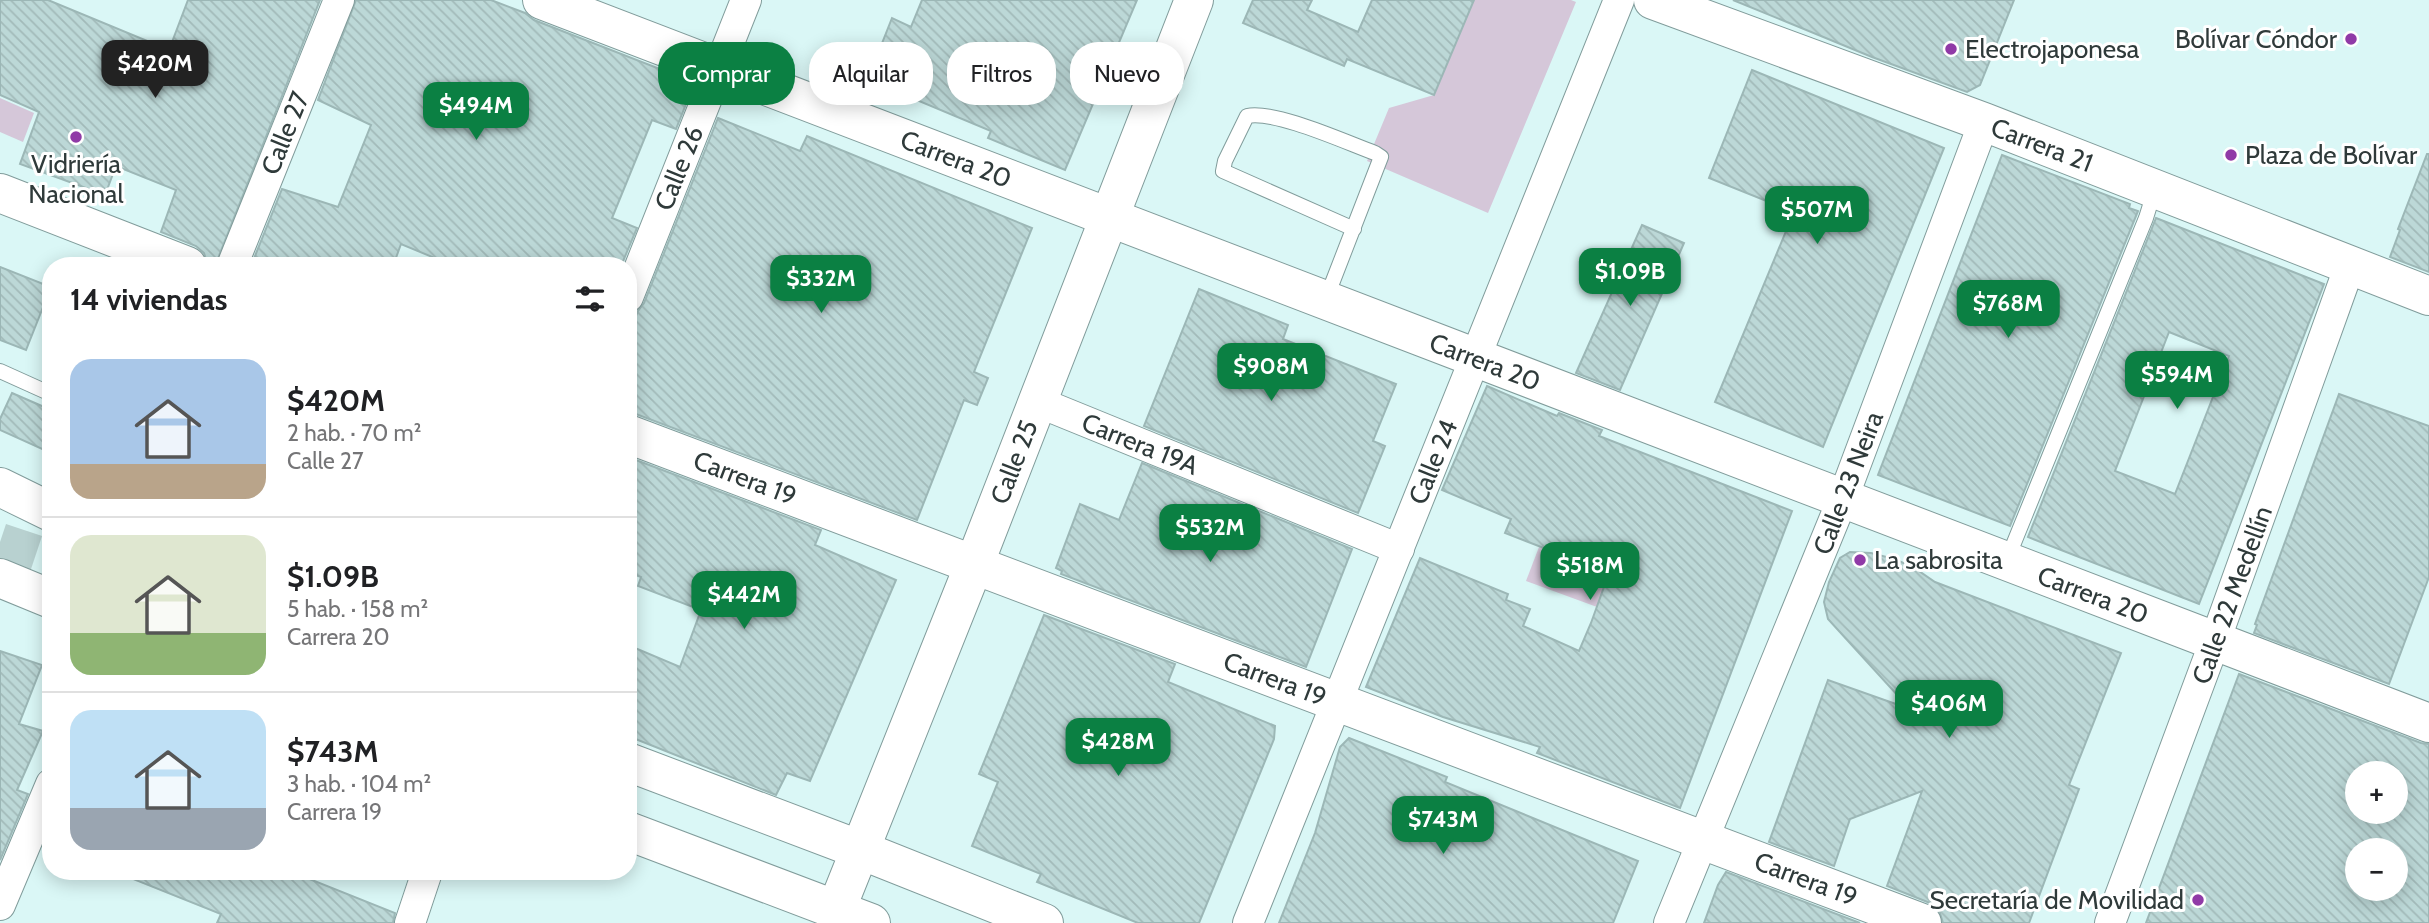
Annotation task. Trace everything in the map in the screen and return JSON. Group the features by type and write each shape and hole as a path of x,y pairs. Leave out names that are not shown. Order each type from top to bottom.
{"main road":[{"name":"Carrera 20","path":"542,0 658,45"},
{"name":"Calle 25","path":"833,916 974,565 1194,0"},
{"name":"Carrera 21","path":"1653,0 1984,122 2429,296"},
{"name":"Carrera 20","path":"795,97 2429,723"},
{"path":"0,193 164,257"},
{"name":"Carrera 19","path":"637,437 1922,923"},
{"path":"0,487 42,508"},
{"path":"0,578 42,595"},
{"path":"637,765 1044,923"},
{"path":"637,835 833,916 871,923"}],"street":[{"name":"Calle 27","path":"236,257 338,0"},
{"name":"Calle 26","path":"729,42 746,0"},
{"name":"Calle 24","path":"1248,923 1619,0"},
{"name":"Calle 26","path":"637,274 704,105"},
{"name":"Calle 23 Neira","path":"1669,923 1843,498 1984,122"},
{"name":"Calle 22 Medellín","path":"2110,923 2216,641 2350,265"},
{"name":"Carrera 19A","path":"1038,402 1399,549"},
{"path":"0,905 42,805"},
{"path":"410,923 424,880"}],"lane":[{"path":"1325,300 1354,229 1381,157 1278,119 1257,114 1247,116 1223,170 1354,229"},
{"path":"2007,561 2146,218 2155,189"},
{"path":"0,371 42,390"}],"shaded area":[{"path":"1474,0 1576,2 1488,213 1367,161 1389,108 1434,95"},
{"path":"0,98 34,113 23,142 0,132"},
{"path":"1539,547 1609,574 1597,607 1526,581"}],"building":[{"path":"0,0 48,0 169,50 188,0 320,0 219,257 205,257 196,246 161,232 176,190 116,166 105,195 20,164 39,112 0,95"},
{"path":"356,0 491,0 525,13 534,20 658,68 658,105 686,105 676,129 652,120 612,218 637,228 625,257 432,257 401,244 396,257 255,257 282,189 338,207 371,125 318,100"},
{"path":"922,0 1137,0 1119,42 1070,42 1070,105 1093,105 1065,170 988,138 991,131 929,105 933,105 933,42 883,42 892,18 911,27"},
{"path":"1253,0 1312,0 1307,10 1358,32 1372,0 1474,0 1434,95 1347,59 1344,66 1243,23"},
{"path":"1733,0 2014,0 1980,85 1967,92 1872,57"},
{"path":"1752,70 1944,148 1823,447 1715,402 1794,212 1709,178"},
{"path":"718,118 800,151 807,136 1032,228 974,372 988,378 977,405 964,400 917,520 637,414 637,314 644,303"},
{"path":"2429,154 2429,272 2390,257"},
{"path":"2002,155 2130,204 2129,208 2138,211 2010,526 1878,475"},
{"path":"2156,218 2324,284 2199,604 2028,537","holes":["2169,332 2229,356 2175,494 2115,471"]},
{"path":"1642,225 1684,243 1620,390 1576,373"},
{"path":"0,267 42,283 42,310 26,350 0,340"},
{"path":"1199,289 1288,325 1283,339 1396,384 1373,441 1385,446 1358,513 1144,426"},
{"path":"1487,386 1557,416 1559,413 1602,430 1599,436 1792,511 1680,808 1537,753 1540,747 1443,717 1366,687 1420,558 1508,594 1506,600 1530,609 1523,626 1579,651 1591,623 1609,573 1505,533 1511,519 1442,490"},
{"path":"12,393 42,406 42,449 0,430 0,419"},
{"path":"2339,394 2429,426 2429,577 2389,684 2254,633"},
{"path":"637,460 821,530 815,545 896,580 810,781 787,773 776,795 637,740 637,649 680,667 701,610 638,586 641,577 637,575"},
{"path":"1142,463 1352,549 1306,667 1061,574 1062,571 1056,568 1080,504 1119,520"},
{"path":"1850,552 1871,553 1894,559 1913,567 1935,582 2121,653 2069,785 2079,789 2029,923 1943,923 1939,910 1930,903 1887,886 1922,791 1850,819 1834,866 1769,842 1828,680 1910,709 1828,619 1824,602 1829,582 1840,558"},
{"path":"1044,615 1175,664 1168,682 1275,726 1274,739 1199,923 1138,923 1037,882 1041,874 972,846 998,782 979,774"},
{"path":"0,651 42,665 19,724 42,731 42,733 17,790 28,794 0,860"},
{"path":"2239,674 2429,744 2429,923 2146,923"},
{"path":"1349,738 1447,777 1445,782 1638,861 1613,923 1279,923 1315,833 1340,747"},
{"path":"1726,872 1860,923 1704,923 1718,885"},
{"path":"136,880 312,880 395,913 393,923 217,923 221,914"}],"tunnel":[{"path":"0,542 42,556"}],"place":[{"name":"Bolívar Cóndor","path":"2351,39"},
{"name":"Electrojaponesa","path":"1951,49"},
{"name":"Vidriería Nacional","path":"76,137"},
{"name":"Plaza de Bolívar","path":"2231,155"},
{"name":"La sabrosita","path":"1860,560"},
{"name":"Secretaría de Movilidad","path":"2198,900"}]}
